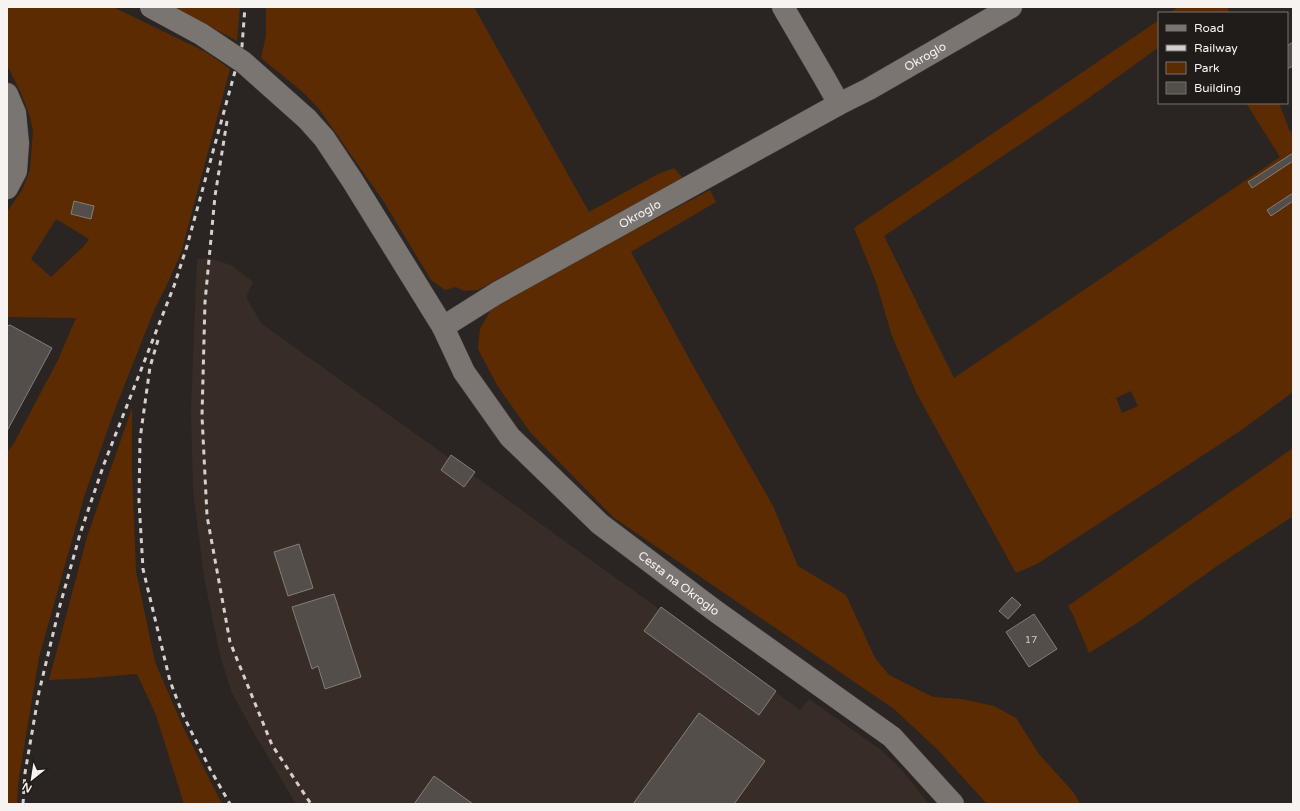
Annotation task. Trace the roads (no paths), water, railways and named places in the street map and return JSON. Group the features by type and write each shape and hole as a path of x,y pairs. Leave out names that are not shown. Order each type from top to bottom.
{"street":[{"name":"Cesta na Okroglo","path":"151,7 201,34 243,62 307,119 324,138 352,180 443,327 464,372 510,436 600,524 714,610 892,737 953,804"},
{"path":"783,7 839,104"},
{"name":"Okroglo","path":"443,327 497,293 839,104 869,89 1011,7"},
{"path":"7,94 14,113 18,143 16,171 7,188"}],"railway":[{"path":"23,804 25,773 39,692 59,609 80,534 104,464 174,286 187,246 242,46 245,7"},
{"path":"227,121 215,196 205,302 202,416 207,516 230,642 272,745 311,804"},
{"path":"158,340 150,367 140,439 139,501 143,569 170,681 183,715 210,769 230,804"}]}
